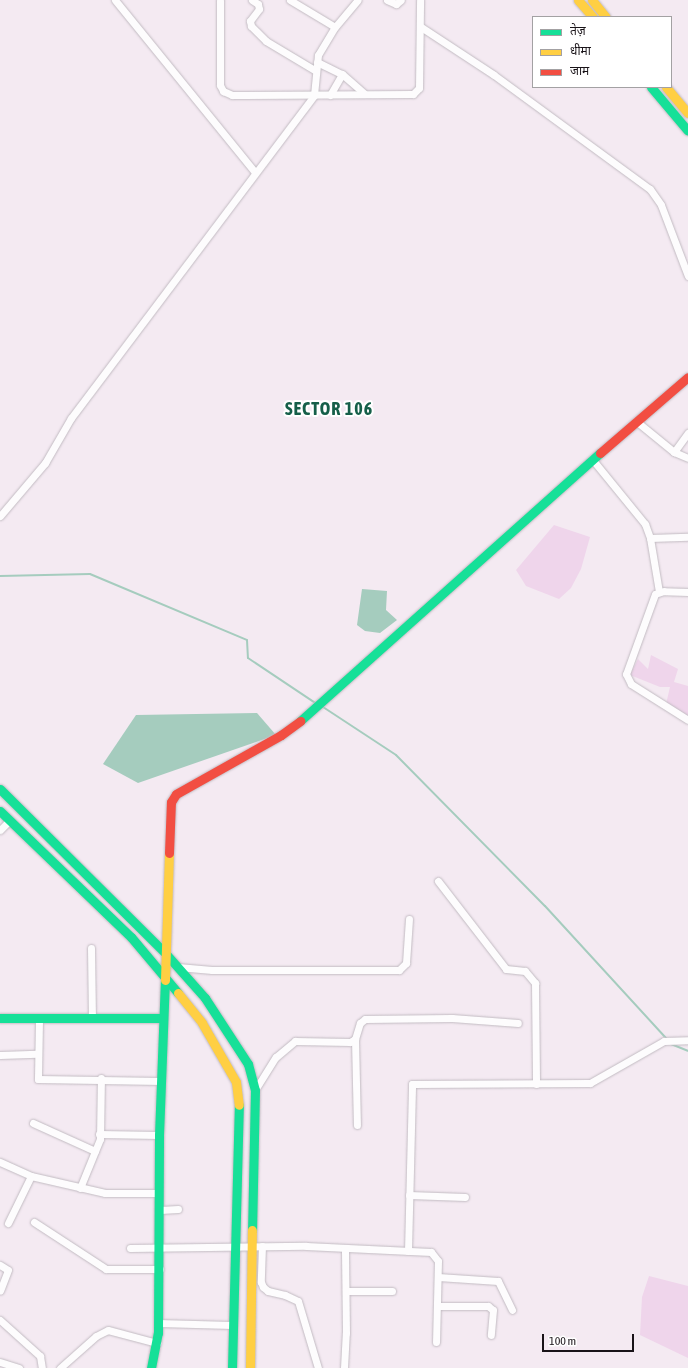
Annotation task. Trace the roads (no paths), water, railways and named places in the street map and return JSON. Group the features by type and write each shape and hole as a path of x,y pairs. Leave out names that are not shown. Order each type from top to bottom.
{"street":[{"path":"115,0 255,172"},
{"path":"220,0 218,72 223,91 232,95 330,95 364,93 410,95 417,91 420,0"},
{"path":"252,0 259,7 250,22 251,26 266,41 316,71"},
{"path":"290,0 335,28"},
{"path":"0,516 45,462 70,418 314,95 317,62 322,48 335,28 358,0"},
{"path":"387,0 396,4 401,0"},
{"path":"578,0 592,16"},
{"path":"592,0 605,16"},
{"path":"420,27 494,75 650,189 660,205 688,276"},
{"path":"317,62 342,74 364,93"},
{"path":"330,95 342,74"},
{"path":"652,88 688,131"},
{"path":"667,88 688,113"},
{"path":"151,1368 157,1343 158,1323 160,1269 159,1135 166,954 168,835 170,809 173,798 187,787 289,729 318,707 592,459 688,377"},
{"path":"636,421 674,452 688,458"},
{"path":"674,452 688,433"},
{"path":"592,459 645,524 650,538 659,592"},
{"path":"650,538 688,537"},
{"path":"688,592 659,592 652,598 626,678 631,684 688,720"},
{"path":"0,789 178,967 217,1015 248,1064 254,1090 250,1368"},
{"path":"0,811 120,926 165,977 202,1023 238,1089 240,1114 234,1245 232,1368"},
{"path":"0,830 9,821"},
{"path":"438,881 506,968 525,971 535,983 536,1084"},
{"path":"178,967 399,970 406,963 409,919"},
{"path":"91,948 92,1019"},
{"path":"0,1018 39,1020 163,1018"},
{"path":"357,1125 354,1039 360,1023 365,1019 452,1018 518,1023"},
{"path":"39,1020 37,1054 38,1079 101,1078 161,1081"},
{"path":"254,1090 276,1057 295,1041 350,1042 354,1039"},
{"path":"408,1251 412,1084 590,1083 661,1043 688,1040"},
{"path":"0,1055 37,1054"},
{"path":"80,1188 95,1151 99,1134 101,1078"},
{"path":"33,1123 95,1151"},
{"path":"99,1134 159,1135"},
{"path":"0,1162 31,1176 80,1188 117,1194 159,1192"},
{"path":"8,1223 31,1176"},
{"path":"409,1195 465,1197"},
{"path":"160,1210 178,1210"},
{"path":"34,1222 106,1269 160,1269"},
{"path":"130,1248 234,1245 408,1251 436,1255 439,1306 436,1342"},
{"path":"262,1246 261,1282 263,1287 268,1292 285,1294 298,1301 318,1368"},
{"path":"344,1368 346,1291 345,1248"},
{"path":"0,1265 8,1270 0,1291"},
{"path":"438,1277 498,1281 512,1310"},
{"path":"346,1291 392,1291"},
{"path":"439,1306 488,1306 493,1310 492,1335"},
{"path":"0,1320 40,1356 42,1368"},
{"path":"158,1323 232,1325"},
{"path":"60,1368 96,1336 108,1330 157,1343"},
{"path":"0,1362 19,1368"}],"waterway":[{"path":"0,576 90,574 247,640 248,658 317,704"},
{"path":"323,707 396,755 545,906 666,1038"},
{"path":"671,1044 688,1051"}],"district":[{"name":"SECTOR 106","path":"329,409"}]}
